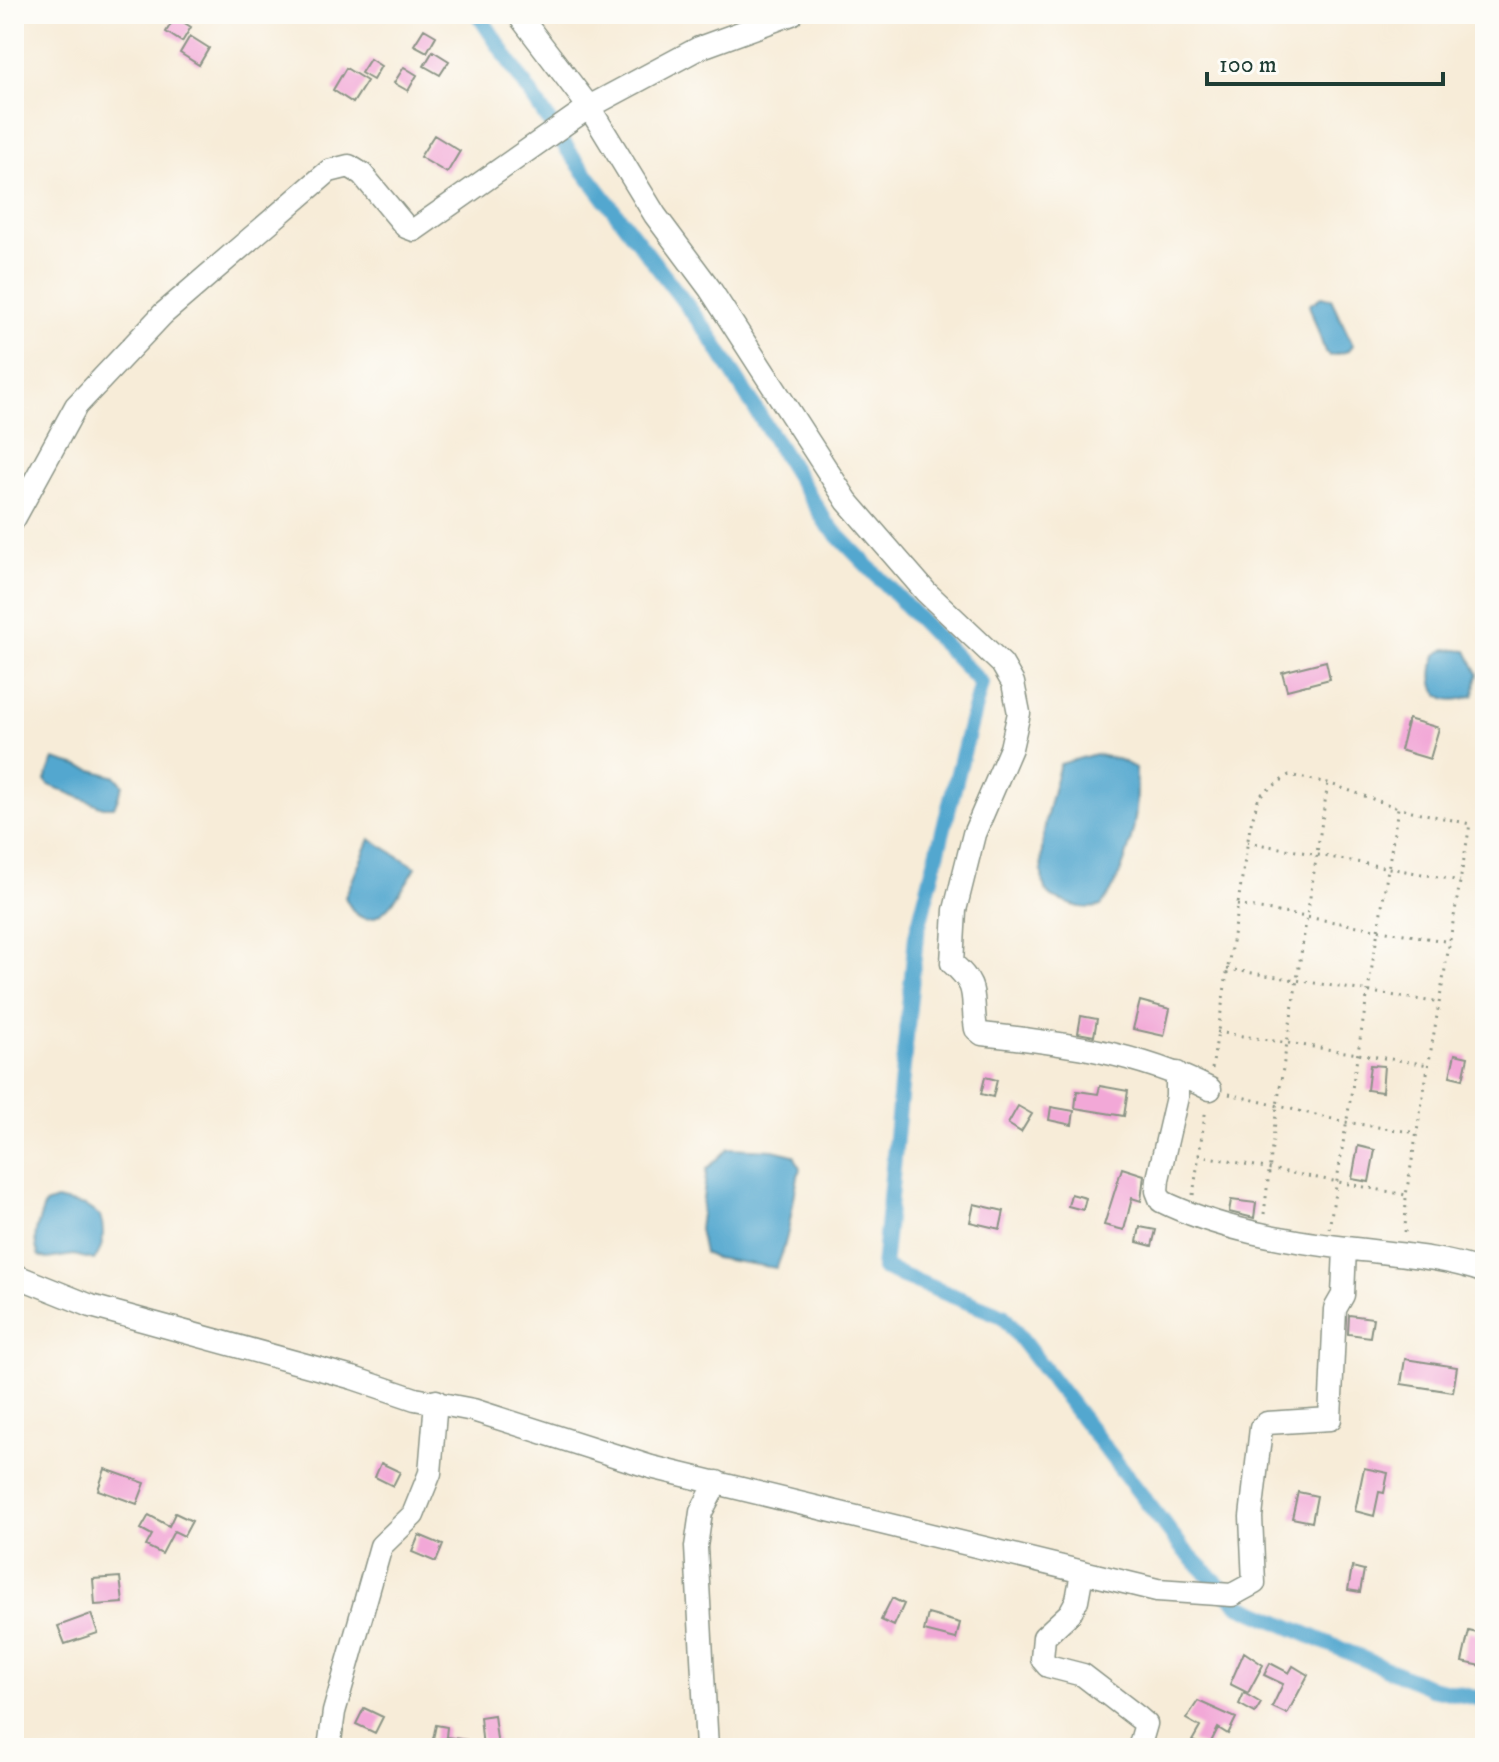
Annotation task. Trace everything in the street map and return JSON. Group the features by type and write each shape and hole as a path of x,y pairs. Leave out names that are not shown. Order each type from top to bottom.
{"street":[{"path":"518,14 655,215 710,289 847,501 926,592 1002,664 1013,683 1019,713 1011,748 974,834 951,938 952,963 971,980 974,990 976,1029 982,1034 1120,1053 1177,1073 1210,1089"},
{"path":"14,519 76,406 163,314 329,171 349,166 362,174 406,227 414,230 584,112 699,48 792,14"},
{"path":"1177,1073 1177,1097 1157,1191 1161,1201 1190,1215 1261,1235 1404,1254 1485,1272"},
{"path":"14,1275 91,1306 353,1378 415,1399 436,1401 651,1467 938,1534 1082,1573 1187,1593 1232,1595 1254,1583 1251,1517 1261,1428 1267,1423 1330,1419 1335,1309 1343,1295 1336,1247"},
{"path":"329,1748 334,1712 381,1546 413,1515 430,1473 436,1401"},
{"path":"707,1748 696,1547 701,1512 717,1482"},
{"path":"1082,1573 1077,1600 1070,1613 1044,1637 1042,1659 1048,1666 1083,1675 1146,1724 1139,1748"}],"path":[{"path":"1190,1215 1247,842 1259,796 1289,775 1328,783 1398,808 1470,824 1406,1195 1404,1254"},
{"path":"1261,1235 1277,1106 1328,783"},
{"path":"1336,1247 1335,1182 1398,808"},
{"path":"1247,842 1461,881"},
{"path":"1237,905 1450,942"},
{"path":"1227,969 1440,1003"},
{"path":"1217,1032 1429,1065"},
{"path":"1210,1089 1345,1122 1417,1133"},
{"path":"1198,1155 1406,1195"}],"water":[{"path":"1321,297 1331,299 1353,345 1348,351 1330,356 1325,352 1309,305"},
{"path":"1446,649 1467,651 1478,674 1474,695 1451,700 1437,693 1433,667 1436,655"},
{"path":"1095,754 1120,760 1135,768 1137,785 1131,840 1119,876 1101,906 1087,908 1048,894 1041,860 1045,826 1060,764"},
{"path":"54,759 116,777 123,785 114,807 103,807 49,785 45,780"},
{"path":"370,839 416,867 384,911 364,918 354,912 345,897"},
{"path":"729,1148 773,1150 794,1155 800,1168 788,1233 776,1268 714,1258 704,1253 699,1229 707,1169"},
{"path":"56,1200 85,1206 100,1216 103,1239 94,1260 74,1255 47,1259 39,1256 36,1243 38,1224 45,1204"}],"building":[{"path":"175,17 191,27 182,42 166,32"},
{"path":"424,29 436,36 427,52 414,45"},
{"path":"190,36 209,48 199,65 180,53"},
{"path":"433,51 449,61 440,75 424,66"},
{"path":"370,59 381,66 373,80 361,73"},
{"path":"404,67 417,75 408,91 394,83"},
{"path":"346,68 367,81 353,103 333,90"},
{"path":"434,135 460,151 447,173 420,157"},
{"path":"1326,661 1330,679 1287,690 1282,672"},
{"path":"1408,719 1439,728 1430,759 1400,750"},
{"path":"1140,1001 1170,1009 1164,1036 1133,1029"},
{"path":"1081,1016 1097,1019 1094,1036 1078,1033"},
{"path":"1455,1054 1468,1057 1463,1079 1450,1076"},
{"path":"1370,1065 1384,1066 1382,1092 1367,1090"},
{"path":"985,1077 997,1080 993,1097 981,1094"},
{"path":"1100,1086 1128,1091 1124,1116 1075,1108 1077,1091 1098,1094"},
{"path":"1018,1106 1032,1114 1021,1132 1008,1124"},
{"path":"1051,1107 1074,1111 1072,1125 1049,1120"},
{"path":"1358,1146 1375,1150 1369,1182 1352,1179"},
{"path":"1122,1168 1144,1175 1141,1201 1132,1198 1124,1230 1104,1225"},
{"path":"1071,1194 1086,1198 1083,1210 1068,1206"},
{"path":"1231,1200 1256,1203 1254,1218 1229,1212"},
{"path":"974,1204 1004,1211 1000,1229 970,1222"},
{"path":"1140,1227 1156,1230 1152,1246 1137,1242"},
{"path":"1349,1315 1373,1318 1370,1337 1348,1334"},
{"path":"1405,1359 1457,1367 1453,1392 1401,1384"},
{"path":"381,1463 400,1472 393,1486 375,1477"},
{"path":"1364,1468 1388,1473 1384,1493 1379,1492 1374,1516 1355,1511"},
{"path":"105,1469 145,1483 137,1504 98,1490"},
{"path":"1298,1492 1317,1496 1312,1522 1292,1518"},
{"path":"175,1513 192,1521 184,1536 174,1531 162,1554 146,1546 152,1535 141,1529 149,1515 169,1526"},
{"path":"419,1535 443,1545 436,1562 412,1552"},
{"path":"1352,1567 1364,1570 1360,1592 1348,1590"},
{"path":"120,1577 123,1603 95,1605 93,1579"},
{"path":"892,1598 904,1604 894,1626 881,1620"},
{"path":"91,1614 98,1633 65,1644 58,1626"},
{"path":"928,1614 960,1623 956,1639 924,1631"},
{"path":"1469,1631 1485,1635 1482,1666 1462,1662"},
{"path":"1244,1652 1263,1665 1248,1693 1230,1684"},
{"path":"1270,1663 1289,1673 1293,1666 1308,1675 1287,1714 1272,1707 1283,1684 1264,1675"},
{"path":"1244,1693 1261,1703 1255,1713 1239,1704"},
{"path":"1198,1701 1236,1718 1228,1734 1218,1728 1208,1748 1192,1741 1200,1727 1186,1719"},
{"path":"364,1708 383,1717 375,1733 356,1724"},
{"path":"494,1715 498,1748 483,1748 480,1717"},
{"path":"436,1725 447,1727 446,1737 469,1740 468,1748 431,1748"}],"waterway":[{"path":"478,14 570,153 708,333 827,524 981,683 916,936 883,1268 1003,1316 1183,1549 1239,1605 1431,1688 1485,1700"}]}
